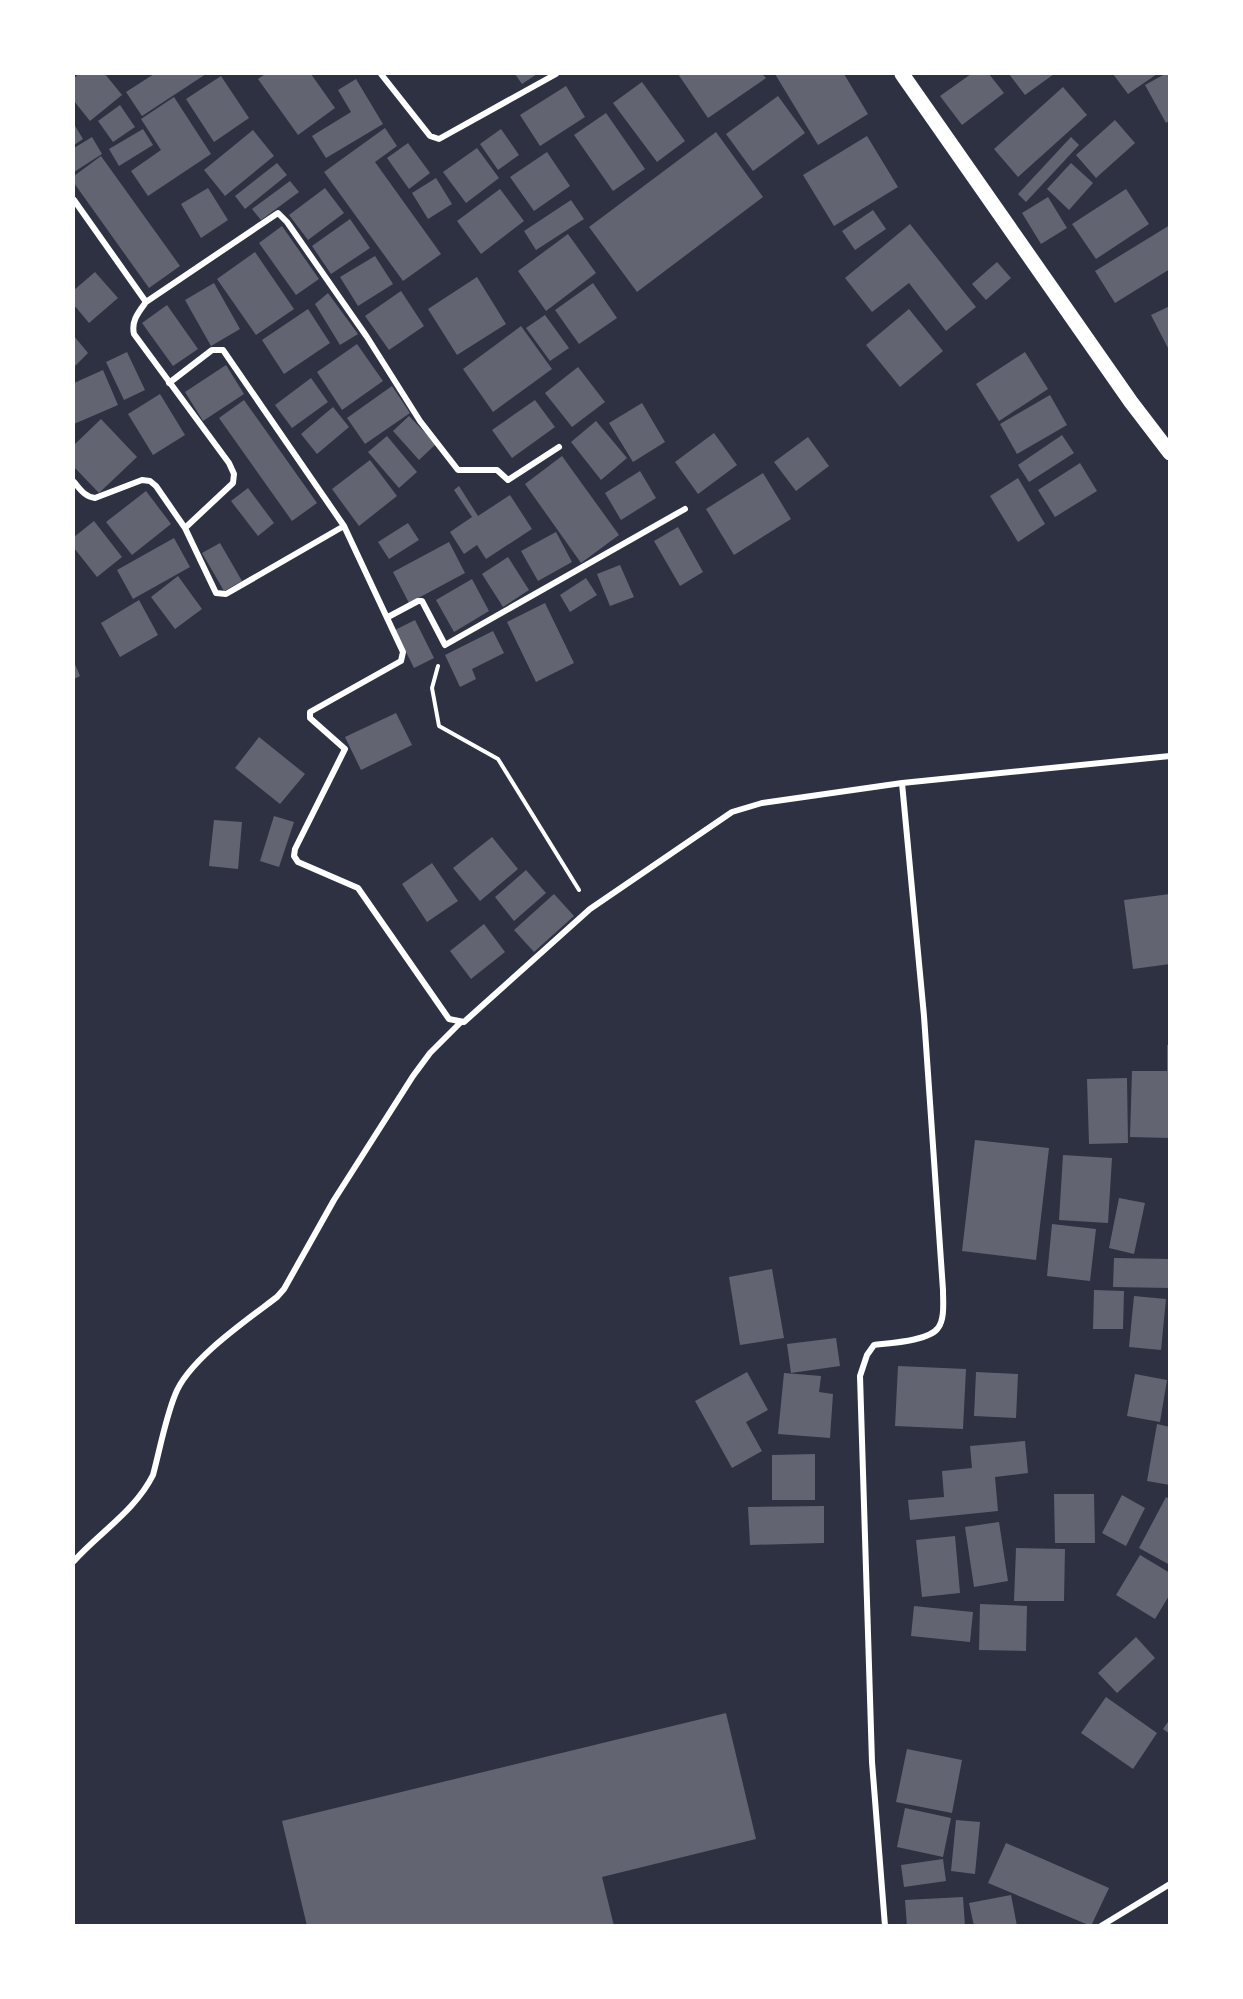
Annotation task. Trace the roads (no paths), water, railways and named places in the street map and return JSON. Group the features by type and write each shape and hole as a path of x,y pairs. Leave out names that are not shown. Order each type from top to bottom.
{"main road":[{"path":"902,74 1131,402 1170,453"}],"street":[{"path":"381,74 430,136 438,139 556,74"},
{"path":"74,200 146,302"},
{"path":"185,528 233,483 234,474 133,330 135,318 146,302 278,213 287,222 368,337 420,421 458,470 497,470 508,480 559,447"},
{"path":"169,383 212,350 222,350 344,526 388,617 403,652 401,661 310,712 310,718 345,749 295,849 294,856 298,862 358,888 449,1019 461,1022"},
{"path":"74,482 85,495 95,498 142,480 150,481 156,486 185,528 216,593 224,595 344,526"},
{"path":"388,617 422,601 445,645 685,509"},
{"path":"74,1561 138,1500 153,1475 175,1394 185,1376 196,1362 284,1289 334,1200 430,1053 461,1022 464,1022 590,909 732,812 762,803 902,783 1170,756"},
{"path":"885,1926 872,1762 860,1376 867,1355 874,1345 925,1337 938,1329 942,1316 943,1290 924,1016 902,783"},
{"path":"1101,1926 1170,1884"}]}
